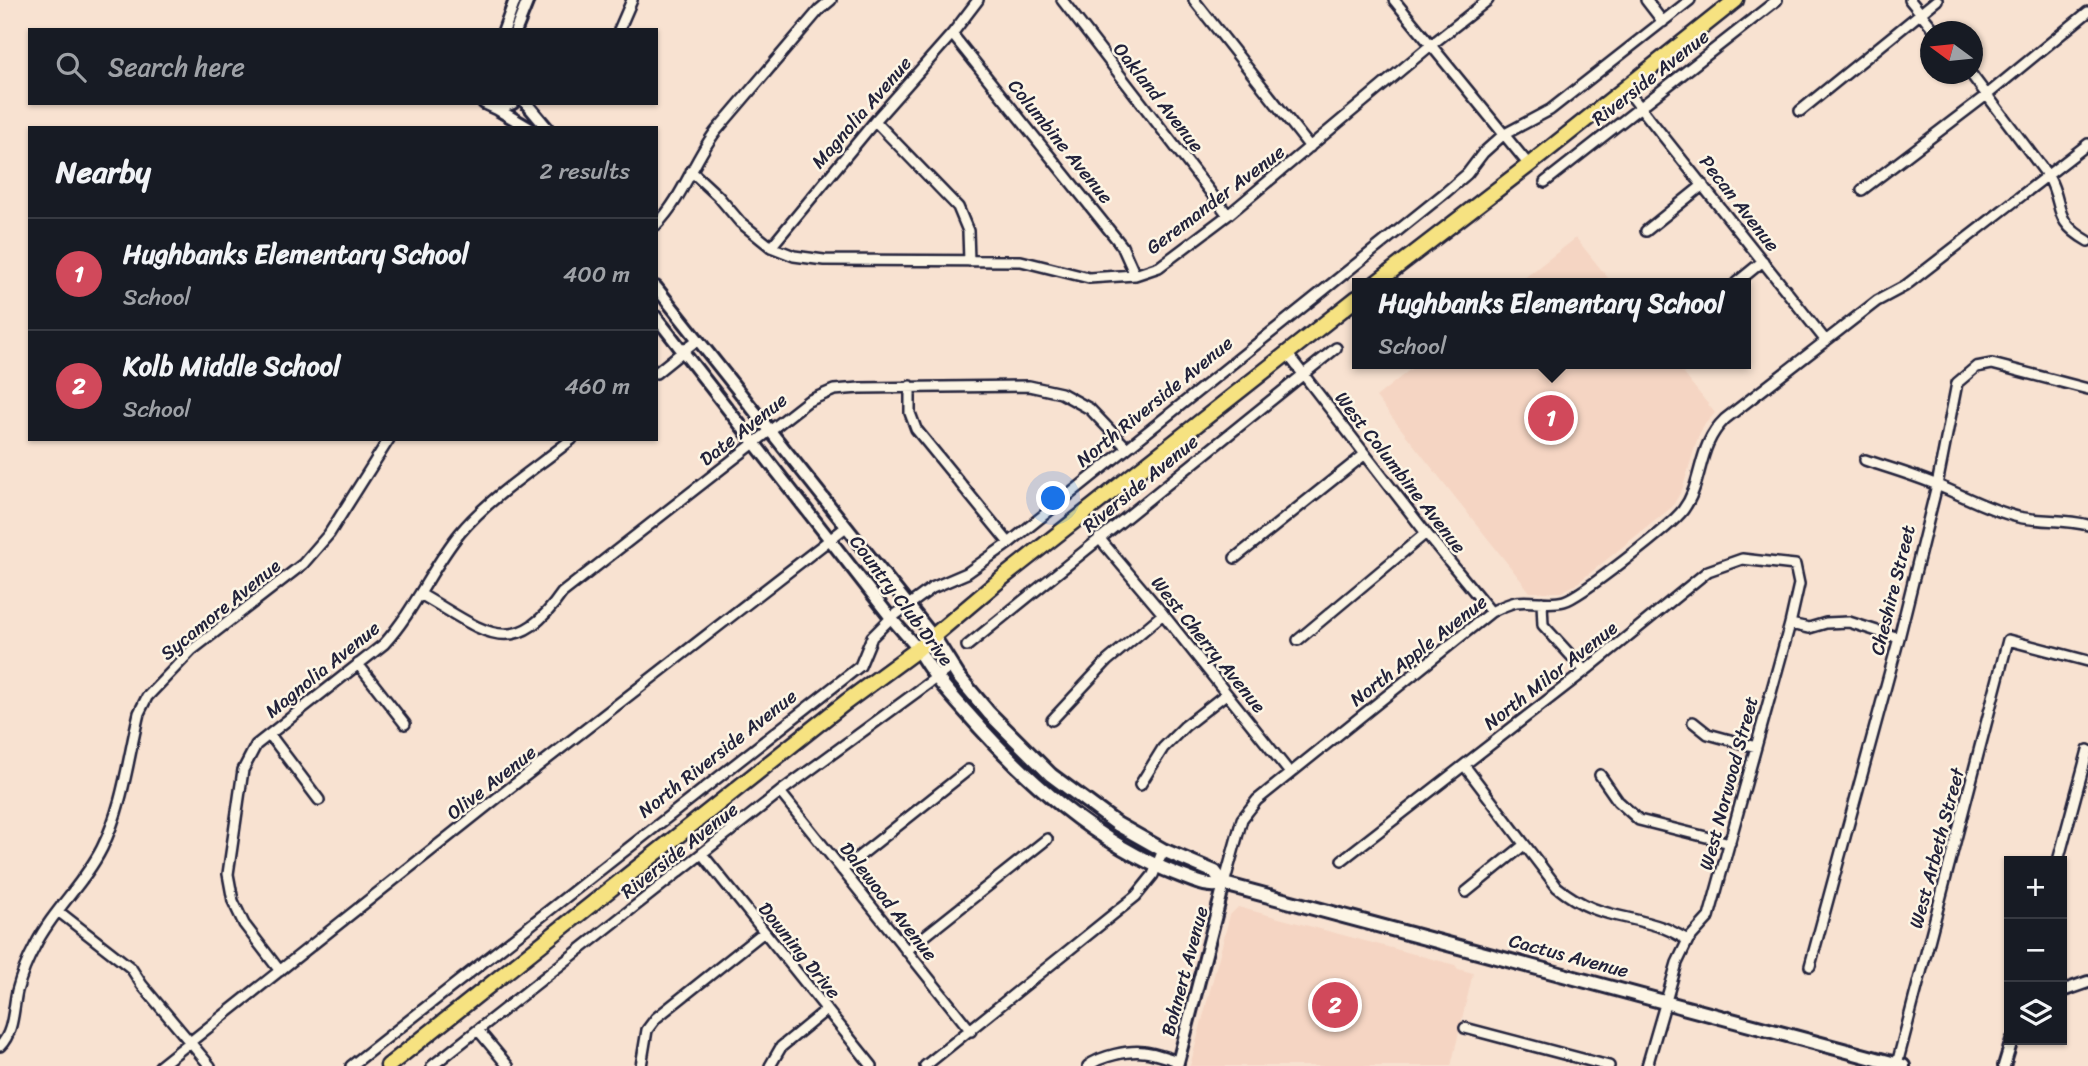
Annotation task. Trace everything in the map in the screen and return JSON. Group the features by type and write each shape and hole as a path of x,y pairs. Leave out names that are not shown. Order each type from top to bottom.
{"main road":[{"path":"1382,278 1736,0"},
{"name":"North Riverside Avenue","path":"388,1066 835,710 918,649 1352,302"},
{"name":"Country Club Drive","path":"918,649 936,677 1002,752 1055,800 1120,846 1156,866 1211,887 1224,884 1215,872 1163,850 1118,824 1052,775 989,713 955,671 933,636"},
{"name":"Cactus Avenue","path":"1224,884 1900,1065"}],"street":[{"path":"505,28 515,0"},
{"path":"517,28 528,0"},
{"path":"620,28 632,0"},
{"path":"658,223 670,209 704,146 819,10 831,0"},
{"name":"Magnolia Avenue","path":"771,247 978,0"},
{"name":"Oakland Avenue","path":"1062,0 1228,215"},
{"path":"1194,0 1310,147"},
{"path":"1394,0 1529,165"},
{"name":"Geremander Avenue","path":"691,171 718,196 740,222 771,247 794,256 824,260 1021,261 1089,278 1135,275 1159,267 1228,215 1488,0"},
{"path":"1646,0 1663,22"},
{"name":"North Riverside Avenue","path":"351,1066 860,666 872,636 891,618 932,589 967,573 1009,543 1446,192 1467,174 1483,153 1503,135 1550,110 1690,0"},
{"name":"Riverside Avenue","path":"1545,182 1777,0"},
{"path":"1910,0 1927,21"},
{"path":"1800,111 1937,0"},
{"path":"1862,190 2088,12"},
{"name":"Columbine Avenue","path":"952,34 1122,246 1135,275"},
{"path":"1979,84 2048,176 2054,187 2060,215 2073,233 2088,241"},
{"name":"Pecan Avenue","path":"1625,88 1826,341"},
{"path":"489,105 526,126"},
{"path":"497,108 507,105"},
{"path":"528,105 545,126"},
{"path":"875,121 958,207 968,231 969,261"},
{"path":"2048,176 2088,144"},
{"name":"North Apple Avenue","path":"1224,884 1242,819 1257,800 1491,612 1517,602 1557,603 1575,597 1675,519 1689,499 1713,430 1779,375 1877,301 1905,286 2048,176"},
{"path":"1646,231 1703,185"},
{"path":"1742,278 1763,261"},
{"name":"Country Club Drive","path":"658,290 933,636"},
{"name":"Country Club Drive","path":"658,320 918,649"},
{"path":"658,372 697,340"},
{"name":"Riverside Avenue","path":"968,646 1336,348"},
{"name":"West Columbine Avenue","path":"1286,352 1364,455 1491,612"},
{"name":"Cheshire Street","path":"1810,966 1899,638 1937,485 1957,383 1976,367 1993,363 2088,388"},
{"path":"910,386 910,414 916,429 1009,543"},
{"name":"Date Avenue","path":"420,594 489,633 512,635 534,626 562,593 808,401 834,390 910,386 1029,386 1061,393 1090,409 1127,448"},
{"name":"Sycamore Avenue","path":"0,1046 8,1038 18,988 35,945 102,850 113,823 139,713 146,697 192,650 303,564 329,534 387,441"},
{"name":"Magnolia Avenue","path":"280,971 244,924 233,901 228,874 243,770 256,745 384,644 402,624 460,533 481,512 570,441"},
{"path":"1235,558 1364,455"},
{"path":"1865,460 1937,485 1991,509 2021,517 2047,521 2067,520 2088,525"},
{"name":"Olive Avenue","path":"160,1066 846,527"},
{"path":"1298,640 1426,533"},
{"name":"West Cherry Avenue","path":"1099,538 1290,773"},
{"name":"North Milor Avenue","path":"1342,860 1585,671 1708,571 1742,559 1796,565"},
{"name":"West Norwood Street","path":"1647,1066 1677,963 1688,940 1709,917 1790,624 1799,584 1796,565"},
{"path":"1542,603 1543,625 1585,671"},
{"path":"1052,720 1107,661 1163,614"},
{"path":"1790,624 1809,628 1826,622 1849,622 1899,638"},
{"name":"West Arbeth Street","path":"1900,1065 2008,640 2088,661"},
{"path":"358,664 405,724"},
{"name":"Riverside Avenue","path":"432,1066 780,792 936,677 955,671"},
{"path":"1140,786 1163,748 1185,726 1226,694"},
{"path":"1693,722 1708,734 1756,747"},
{"path":"270,735 318,800"},
{"path":"2059,856 2088,750"},
{"path":"1464,765 1557,887 1576,902 1603,913 1664,928 1688,940"},
{"path":"842,870 968,770"},
{"path":"1600,775 1618,801 1639,820 1730,843"},
{"name":"Dalewood Avenue","path":"780,792 971,1031"},
{"path":"906,951 1047,838"},
{"path":"1466,892 1524,845"},
{"path":"925,1066 1136,896 1153,875 1163,850"},
{"name":"Downing Drive","path":"702,854 872,1066"},
{"name":"Bohnert Avenue","path":"1177,1064 1224,884"},
{"path":"58,911 131,968 142,985 210,1066"},
{"path":"641,1066 647,1030 656,1018 764,932"},
{"path":"2067,989 2088,982"},
{"path":"770,1066 781,1047 826,1010"},
{"path":"1465,1028 1609,1066"},
{"path":"478,1030 508,1066"},
{"path":"2004,1066 2010,1045"},
{"path":"1088,1066 1094,1061 1119,1054 1143,1051 1177,1064"}],"shaded area":[{"path":"1576,238 1608,278 1524,278"},
{"path":"1411,369 1680,369 1715,413 1698,437 1682,490 1672,507 1575,585 1561,592 1530,592 1376,397"},
{"path":"1238,907 1455,965 1458,969 1473,973 1451,1066 1190,1066 1230,915"}],"place":[{"name":"Hughbanks Elementary School","path":"1551,418"},
{"name":"Kolb Middle School","path":"1335,1005"}]}
